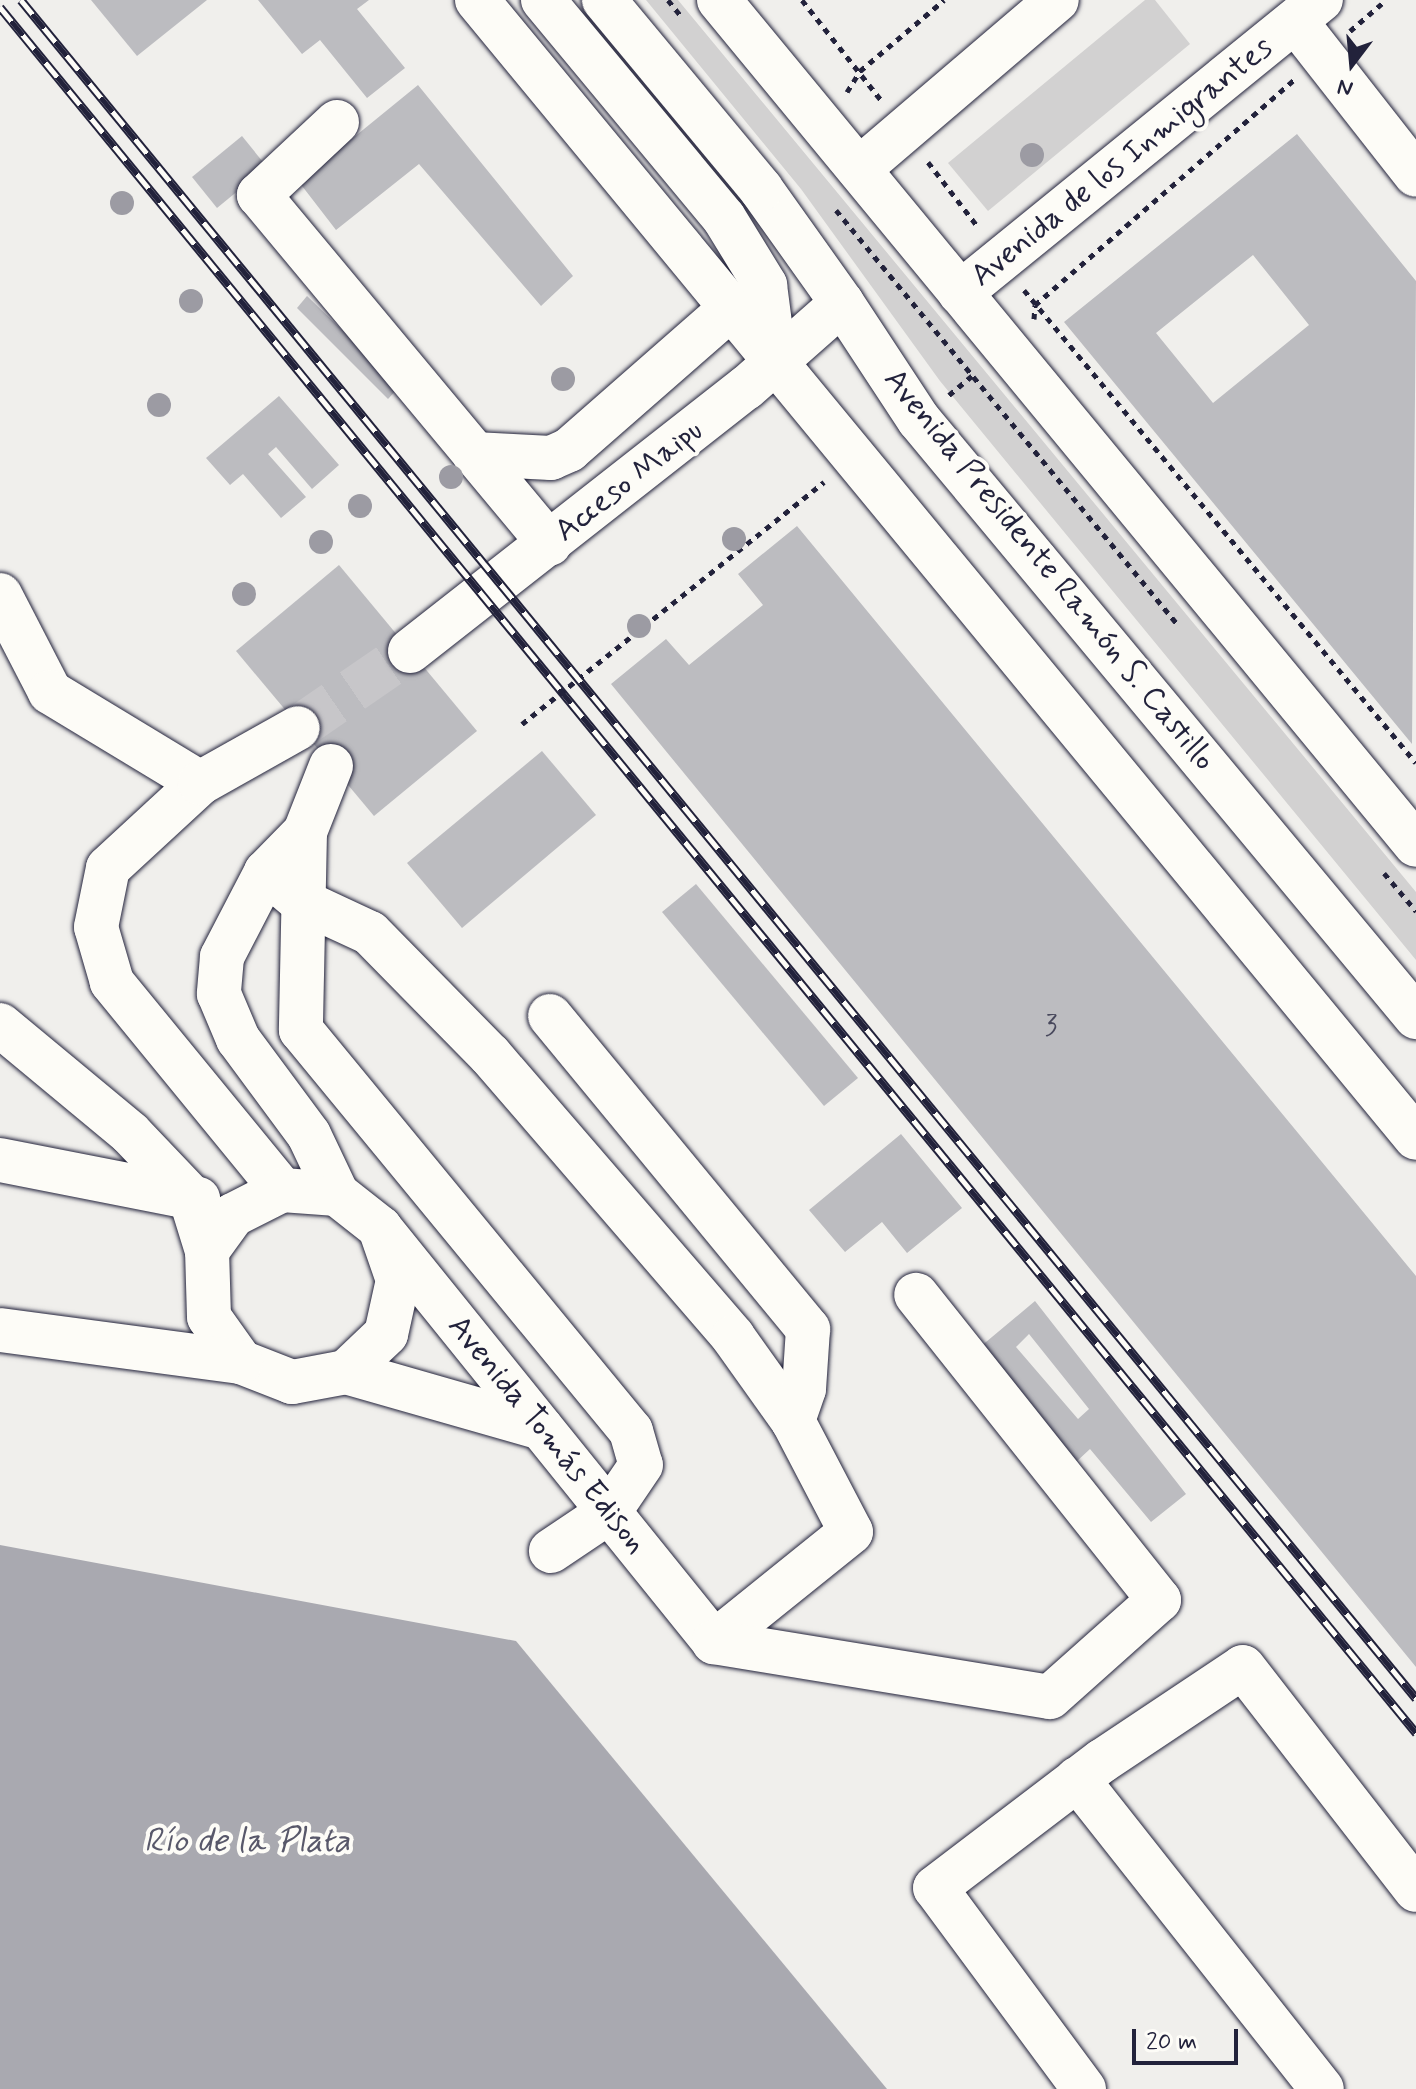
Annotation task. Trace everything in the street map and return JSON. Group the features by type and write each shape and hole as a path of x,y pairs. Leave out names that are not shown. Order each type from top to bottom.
{"main road":[{"path":"477,0 1416,1138"},
{"path":"543,0 724,218 765,285 775,362"},
{"name":"Avenida Presidente Ramón S. Castillo","path":"604,0 761,189 842,303 919,420 1416,1017"},
{"path":"719,0 1414,839"},
{"path":"859,169 1057,0"},
{"path":"1298,7 1323,56 1416,175"},
{"name":"Avenida de los Inmigrantes","path":"960,293 1298,7"},
{"path":"337,122 259,195 550,544"},
{"name":"Acceso Maipu","path":"410,651 550,544 775,362 842,303"},
{"path":"474,454 551,458 569,450 731,308"},
{"path":"0,595 50,692 200,783"},
{"path":"282,1190 112,982 96,927 108,868 200,783 298,728"},
{"path":"331,766 305,832 299,900 301,1030 631,1431 641,1465 609,1512 551,1551"},
{"path":"305,832 266,872 222,957 219,994 238,1039 309,1135 337,1194 380,1228 398,1280 386,1334 346,1372"},
{"path":"266,872 299,900 362,926 490,1055 733,1337 793,1421 851,1532 714,1642"},
{"path":"550,1016 808,1329 804,1389 793,1421"},
{"path":"0,1025 130,1133 190,1196 207,1251 209,1317 241,1362"},
{"path":"0,1160 190,1196 233,1215"},
{"path":"207,1251 233,1215 282,1190 337,1194"},
{"name":"Avenida Tomás Edison","path":"380,1228 714,1642"},
{"path":"714,1642 1050,1697 1159,1600 916,1295"},
{"path":"0,1330 241,1362 292,1382 346,1372 541,1428"},
{"path":"1084,2089 935,1888 1077,1779 1243,1667 1416,1890"},
{"path":"1077,1779 1322,2089"}],"path":[{"path":"802,0 1035,305 1416,763"},
{"path":"919,420 1034,325 1035,305 1386,0"},
{"path":"522,724 824,481 846,484 863,468"}],"shaded area":[{"path":"646,0 678,0 1416,892 1416,960 940,381 801,189"},
{"path":"1145,0 1155,0 1190,44 988,211 948,163"}],"water":[{"name":"Río de la Plata","path":"0,1545 516,1641 887,2089 0,2089"}],"building":[{"path":"91,0 207,0 137,56"},
{"path":"258,0 369,0 357,9 405,68 367,98 320,40 302,54"},
{"path":"418,85 573,276 541,306 419,164 336,230 299,182"},
{"path":"1297,134 1416,281 1412,744 1064,322","holes":["1253,255 1309,325 1213,403 1156,333"]},
{"path":"242,136 267,167 217,208 192,177"},
{"path":"307,296 400,386 388,399 297,308"},
{"path":"279,396 339,465 312,489 276,447 268,454 306,497 281,518 243,474 230,485 206,458"},
{"path":"797,526 1416,1276 1416,1667 611,684 666,639 689,665 763,605 738,574"},
{"path":"339,565 477,731 374,816 236,651"},
{"path":"542,751 596,815 462,928 407,863"},
{"path":"696,884 858,1078 824,1106 662,912"},
{"path":"901,1134 962,1208 907,1253 882,1222 845,1252 809,1210"},
{"path":"1035,1301 1186,1494 1151,1522 1090,1449 1076,1462 980,1347","holes":["1029,1334 1089,1409 1078,1419 1016,1347"]}],"tunnel":[{"path":"298,728 410,651"}],"railway":[{"path":"21,0 1416,1698"},
{"path":"0,7 1416,1733"}]}
